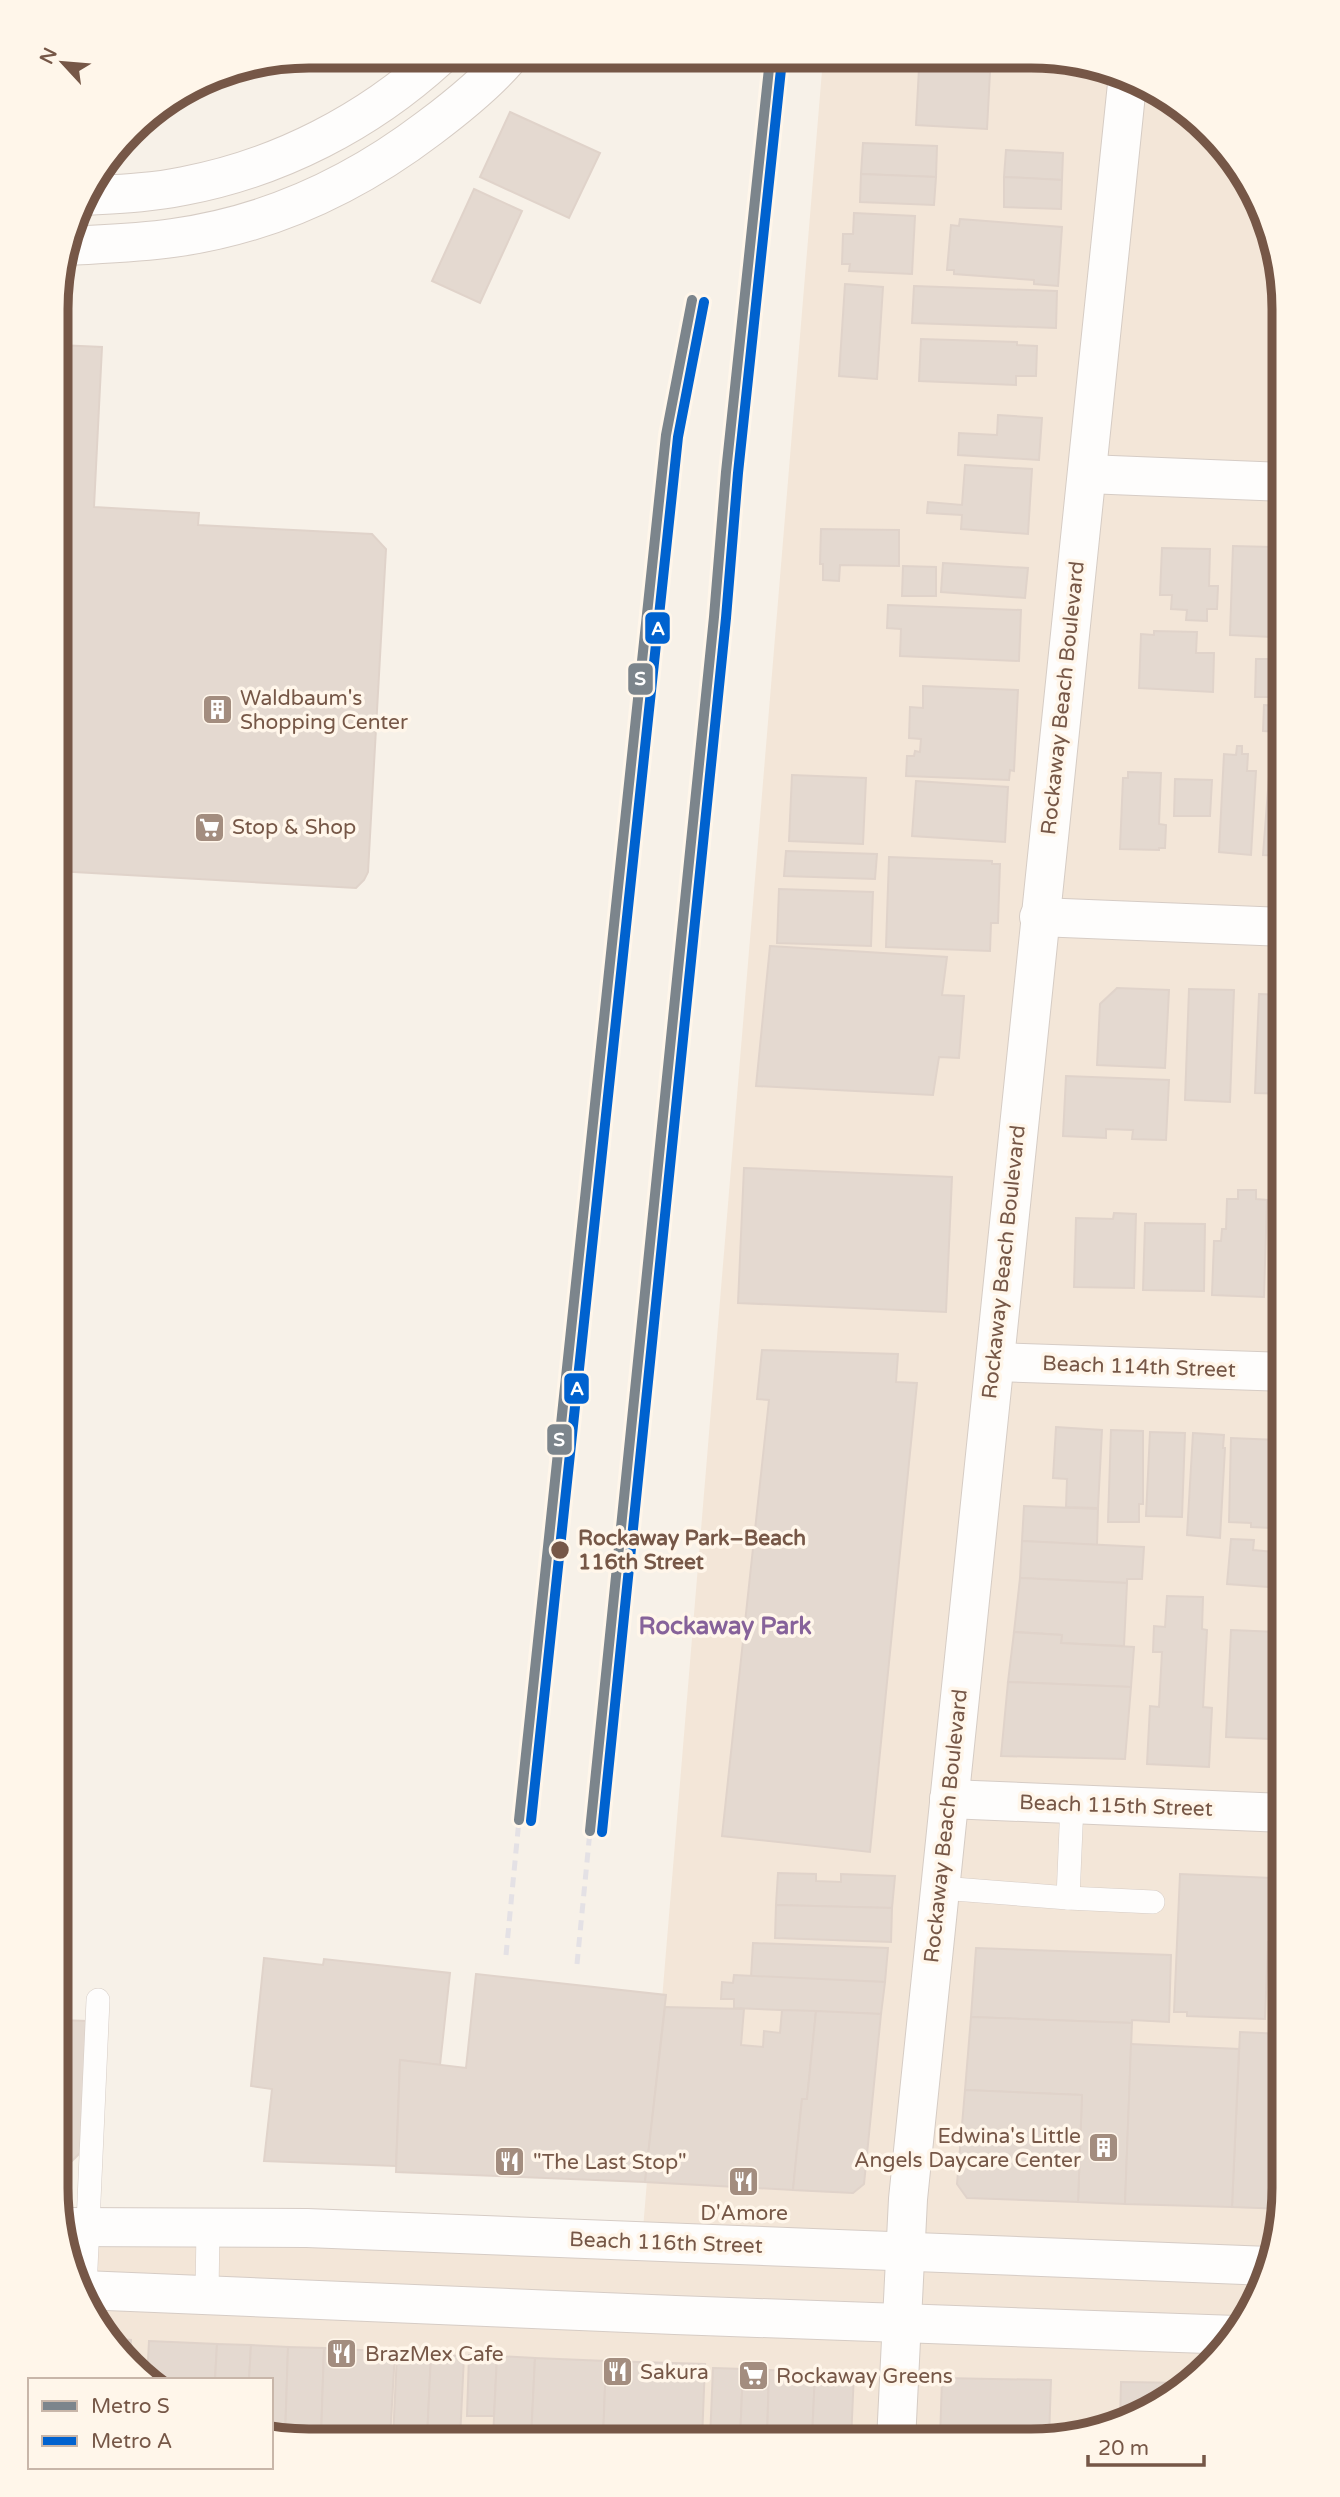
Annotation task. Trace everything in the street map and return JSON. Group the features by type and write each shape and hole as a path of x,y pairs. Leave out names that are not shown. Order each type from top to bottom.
{"street":[{"path":"97,195 142,193 185,186 275,159 340,130 427,68"},
{"path":"76,246 145,242 202,233 273,214 317,196 377,164 421,134 479,88 498,68"},
{"name":"Rockaway Beach Boulevard","path":"897,2429 909,2190 1127,88"},
{"path":"1087,474 1272,482"},
{"path":"1039,917 1272,926"},
{"name":"Beach 114th Street","path":"995,1362 1271,1372"},
{"name":"Beach 115th Street","path":"949,1799 1271,1812"},
{"name":"Beach 116th Street","path":"75,2227 307,2228 1259,2266"},
{"path":"91,2290 1222,2334"}],"lane":[{"path":"1069,1898 1072,1804"},
{"path":"941,1888 1153,1902"},
{"path":"80,2260 75,2227 98,2000"},
{"path":"207,2294 208,2228"}],"shaded area":[{"name":"Rockaway Park","path":"822,68 1031,68 1078,73 1138,93 1190,128 1212,150 1247,202 1259,232 1270,278 1271,2204 1267,2235 1247,2295 1222,2335 1201,2358 1178,2379 1151,2397 1093,2421 1031,2429 309,2429 273,2426 273,2378 161,2378 118,2335 93,2295 81,2265 72,2227 642,2241"}],"building":[{"path":"919,68 990,72 987,129 916,125"},
{"path":"510,112 600,153 569,218 480,177"},
{"path":"863,143 937,146 936,177 861,174"},
{"path":"1006,150 1063,153 1062,180 1004,177"},
{"path":"861,174 936,177 934,205 860,202"},
{"path":"1004,177 1062,180 1061,209 1004,207"},
{"path":"474,189 522,211 480,303 432,281"},
{"path":"854,213 915,216 912,274 849,271 850,264 842,264 843,234 853,234"},
{"path":"960,219 1062,227 1058,286 1034,284 1034,280 954,274 954,270 947,270 951,225 959,226"},
{"path":"845,284 883,287 877,379 839,376"},
{"path":"914,286 1057,291 1056,328 912,323"},
{"path":"921,339 1017,342 1017,345 1037,346 1036,376 1016,376 1016,385 919,381"},
{"name":"Waldbaum's Shopping Center","path":"68,345 102,347 94,507 199,513 198,525 372,534 386,549 368,872 356,888 68,872"},
{"path":"998,415 1042,418 1039,460 958,455 959,433 997,435"},
{"path":"965,465 1032,469 1028,534 961,529 962,515 927,513 928,502 962,505"},
{"path":"821,529 899,530 899,566 840,565 839,581 823,580 823,564 820,564"},
{"path":"1233,546 1272,547 1272,637 1230,635"},
{"path":"1162,548 1210,549 1209,586 1218,586 1217,609 1207,609 1207,621 1186,620 1187,610 1171,609 1172,595 1160,595"},
{"path":"943,563 1028,568 1025,598 941,592"},
{"path":"903,566 936,567 936,596 902,596"},
{"path":"888,605 1021,610 1019,661 900,656 901,629 887,628"},
{"path":"1154,631 1197,632 1196,653 1214,653 1213,692 1139,688 1141,634 1154,635"},
{"path":"1256,659 1272,659 1272,697 1255,697"},
{"path":"923,686 1018,690 1014,771 1010,770 1009,780 906,776 907,756 914,756 915,751 920,752 921,739 909,738 910,707 923,708"},
{"path":"1264,705 1272,705 1272,731 1263,731"},
{"path":"1237,746 1242,746 1242,754 1248,754 1247,771 1256,771 1251,855 1219,852 1224,754 1236,755"},
{"path":"1270,764 1272,764 1272,855 1263,855"},
{"path":"1128,772 1161,773 1159,824 1166,825 1165,848 1120,849 1123,778 1128,778"},
{"path":"792,775 866,778 863,844 789,841"},
{"path":"1175,779 1212,780 1210,816 1174,816"},
{"path":"916,781 1008,787 1005,842 912,836"},
{"path":"786,851 877,854 875,879 784,876"},
{"path":"889,857 992,861 992,864 1000,864 998,923 991,923 990,951 886,947"},
{"path":"779,889 873,892 871,946 777,943"},
{"path":"770,946 947,957 942,995 964,996 959,1058 939,1057 933,1095 756,1086"},
{"path":"1117,988 1169,990 1165,1068 1097,1065 1100,1004"},
{"path":"1189,989 1234,990 1230,1102 1185,1100"},
{"path":"1259,994 1272,995 1272,1094 1255,1093"},
{"path":"1066,1076 1169,1080 1166,1140 1132,1139 1133,1130 1106,1129 1106,1138 1063,1136"},
{"path":"744,1168 952,1177 946,1312 738,1303"},
{"path":"1238,1190 1256,1190 1256,1199 1267,1200 1264,1297 1212,1295 1214,1241 1221,1241 1222,1229 1226,1229 1227,1199 1238,1199"},
{"path":"1114,1213 1136,1214 1134,1288 1074,1287 1076,1218 1113,1219"},
{"path":"1145,1223 1205,1224 1204,1291 1143,1290"},
{"path":"762,1350 898,1354 896,1382 917,1383 870,1852 722,1836 769,1400 757,1399"},
{"path":"1056,1427 1102,1430 1098,1508 1066,1507 1067,1479 1053,1478"},
{"path":"1111,1430 1143,1431 1143,1504 1139,1504 1139,1522 1108,1522"},
{"path":"1150,1432 1185,1433 1182,1517 1146,1516"},
{"path":"1193,1433 1224,1435 1220,1538 1187,1535"},
{"path":"1231,1438 1271,1440 1271,1528 1229,1522"},
{"path":"1024,1506 1098,1509 1097,1545 1022,1541"},
{"path":"1231,1539 1254,1540 1253,1550 1271,1552 1271,1587 1227,1584"},
{"path":"1022,1541 1144,1547 1142,1579 1127,1579 1127,1583 1020,1578"},
{"path":"1020,1578 1127,1583 1124,1646 1061,1643 1062,1635 1014,1632"},
{"path":"1167,1596 1203,1597 1202,1629 1207,1630 1203,1707 1212,1708 1209,1767 1147,1764 1150,1706 1159,1707 1162,1652 1153,1652 1154,1626 1165,1627"},
{"path":"1231,1630 1271,1632 1271,1739 1226,1737"},
{"path":"1014,1632 1062,1635 1061,1643 1134,1647 1131,1687 1008,1682"},
{"path":"1008,1682 1131,1687 1125,1759 1001,1756"},
{"path":"778,1873 816,1874 816,1881 841,1882 841,1874 895,1876 892,1908 776,1905"},
{"path":"1180,1874 1271,1878 1271,1942 1268,1942 1265,2019 1187,2016 1187,2012 1174,2012"},
{"path":"776,1905 892,1908 891,1942 775,1938"},
{"path":"753,1943 888,1948 885,1982 751,1977"},
{"path":"976,1948 1171,1955 1169,2022 971,2017"},
{"path":"264,1958 323,1965 324,1959 450,1973 440,2065 400,2060 396,2166 264,2161 272,2089 251,2086"},
{"path":"476,1974 666,1995 645,2182 396,2172 400,2060 466,2068"},
{"path":"734,1975 885,1982 881,2014 734,2008 734,1999 721,1999 722,1982 733,1983"},
{"path":"665,2007 744,2009 741,2045 763,2047 764,2031 780,2033 782,2010 816,2011 807,2099 802,2099 793,2190 645,2182"},
{"path":"816,2011 881,2014 864,2184 853,2193 793,2190 802,2099 807,2099"},
{"name":"Edwina's Little Angels Daycare Center","path":"971,2017 1132,2023 1125,2204 1078,2202 1082,2095 965,2090"},
{"path":"68,2020 88,2021 82,2151 72,2161 68,2161"},
{"path":"1240,2032 1271,2033 1270,2209 1232,2207"},
{"path":"1131,2044 1239,2049 1232,2207 1125,2204"},
{"path":"965,2090 1082,2095 1078,2202 967,2198 957,2184"},
{"path":"122,2339 131,2340 131,2349"},
{"path":"149,2341 217,2344 215,2378 161,2378 148,2366"},
{"path":"217,2344 251,2345 249,2378 215,2378"},
{"path":"251,2345 288,2347 285,2427 273,2426 273,2378 249,2378"},
{"path":"288,2347 324,2348 321,2429 285,2427"},
{"path":"324,2348 395,2352 391,2429 321,2429"},
{"path":"397,2354 431,2355 427,2429 393,2429"},
{"path":"431,2355 464,2356 460,2429 427,2429"},
{"path":"469,2355 497,2356 494,2416 467,2416"},
{"path":"497,2356 535,2358 532,2429 493,2429"},
{"path":"535,2358 606,2361 603,2429 532,2429"},
{"path":"606,2361 705,2364 702,2429 603,2429"},
{"path":"713,2368 743,2369 740,2429 710,2429"},
{"path":"743,2369 769,2370 767,2429 740,2429"},
{"path":"769,2370 815,2372 812,2429 767,2429"},
{"path":"815,2372 854,2373 851,2429 812,2429"},
{"path":"942,2378 1051,2380 1049,2428 940,2429"},
{"path":"1121,2382 1172,2383 1151,2397 1120,2411"}],"railway":[{"path":"506,1955 519,1820"},
{"path":"577,1964 590,1831"}],"metro line":[{"name":"S","path":"590,1831 769,68"},
{"name":"A","path":"602,1832 781,68"},
{"name":"S","path":"519,1820 666,435 692,300"},
{"name":"A","path":"531,1821 678,437 704,302"}],"place":[{"name":"Waldbaum's Shopping Center","path":"217,710"},
{"name":"Stop & Shop","path":"209,827"},
{"name":"Rockaway Park–Beach 116th Street","path":"560,1550"},
{"name":"Edwina's Little Angels Daycare Center","path":"1104,2148"},
{"name":"\"The Last Stop\"","path":"510,2162"},
{"name":"D'Amore","path":"744,2181"},
{"name":"BrazMex Cafe","path":"342,2354"},
{"name":"Sakura","path":"617,2372"},
{"name":"Rockaway Greens","path":"753,2376"}],"district":[{"name":"Rockaway Park","path":"725,1626"}]}
